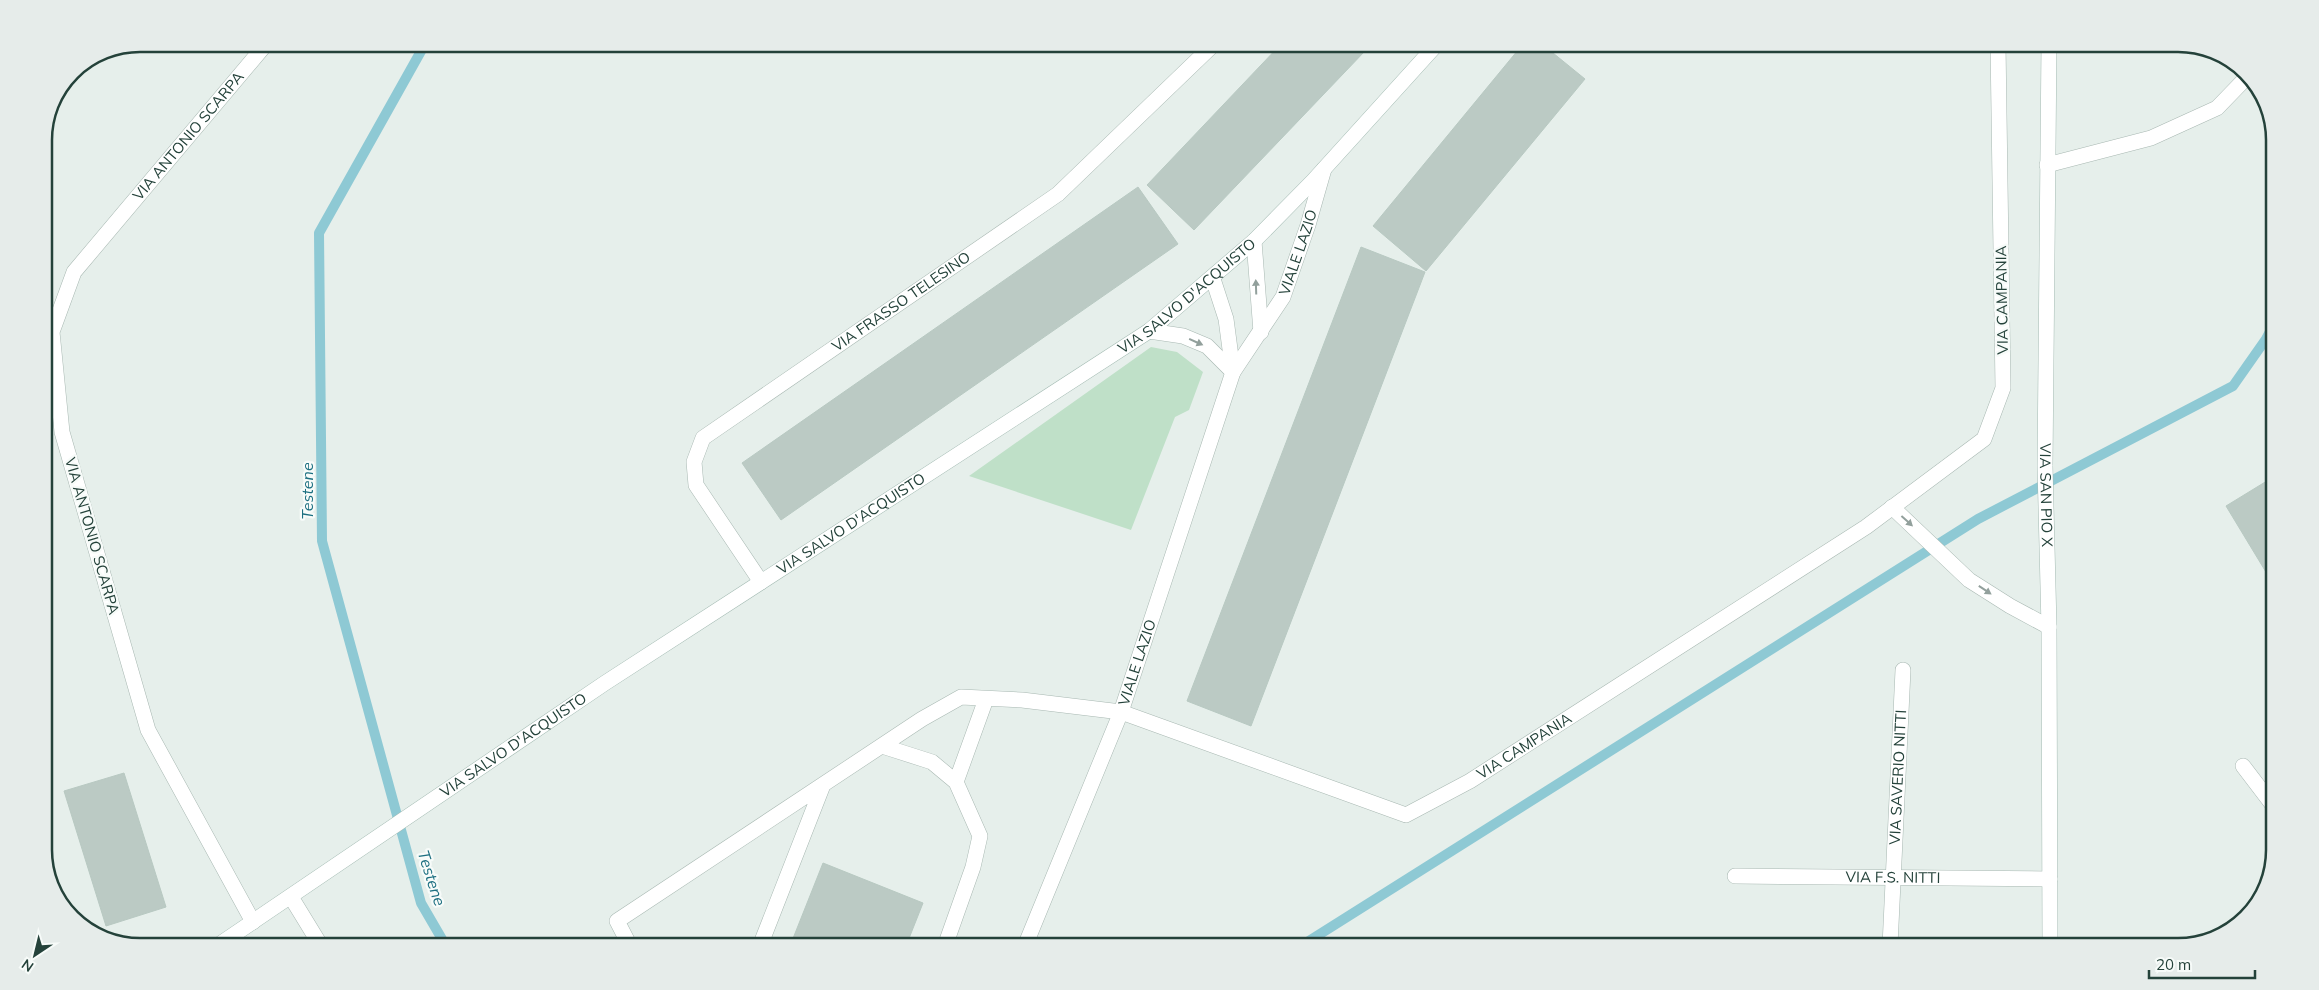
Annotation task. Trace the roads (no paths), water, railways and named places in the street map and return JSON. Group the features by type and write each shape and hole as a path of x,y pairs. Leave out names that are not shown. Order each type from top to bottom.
{"street":[{"name":"VIA ANTONIO SCARPA","path":"53,329 74,272 259,52"},
{"name":"VIA FRASSO TELESINO","path":"761,582 696,485 694,462 703,438 1058,194 1206,52"},
{"name":"VIA SALVO D'ACQUISTO","path":"229,938 605,683 1150,332 1213,279 1254,241 1324,168 1429,52"},
{"name":"VIA CAMPANIA","path":"625,938 616,922 922,719 961,697 1022,700 1121,712 1406,815 1470,781 1858,532 1984,439 2003,388 1998,52"},
{"name":"VIA SAN PIO X","path":"2049,52 2045,466 2049,627 2050,938"},
{"path":"2048,165 2151,138 2217,108 2243,81"},
{"name":"VIALE LAZIO","path":"1029,938 1121,712 1233,372 1283,297 1308,225 1324,168"},
{"name":"VIALE LAZIO","path":"1254,241 1261,332"},
{"name":"VIALE LAZIO","path":"1213,279 1226,319 1233,372"},
{"path":"1150,332 1183,336 1207,346 1233,372"},
{"name":"VIA ANTONIO SCARPA","path":"53,342 62,432 148,730 253,922"},
{"path":"1892,507 1969,580 2049,627"},
{"name":"VIA SAVERIO NITTI","path":"1890,938 1903,670"},
{"path":"956,782 986,698"},
{"path":"882,746 932,762 956,782 980,836 973,867 948,938"},
{"path":"2242,766 2266,797"},
{"path":"763,938 823,785"},
{"name":"VIA F.S. NITTI","path":"1735,876 2050,879"},
{"path":"296,892 317,938"}],"waterway":[{"name":"Testene","path":"421,52 319,233 322,541 421,903 441,938"},
{"path":"1314,938 1978,519 2233,386 2266,339"}]}
